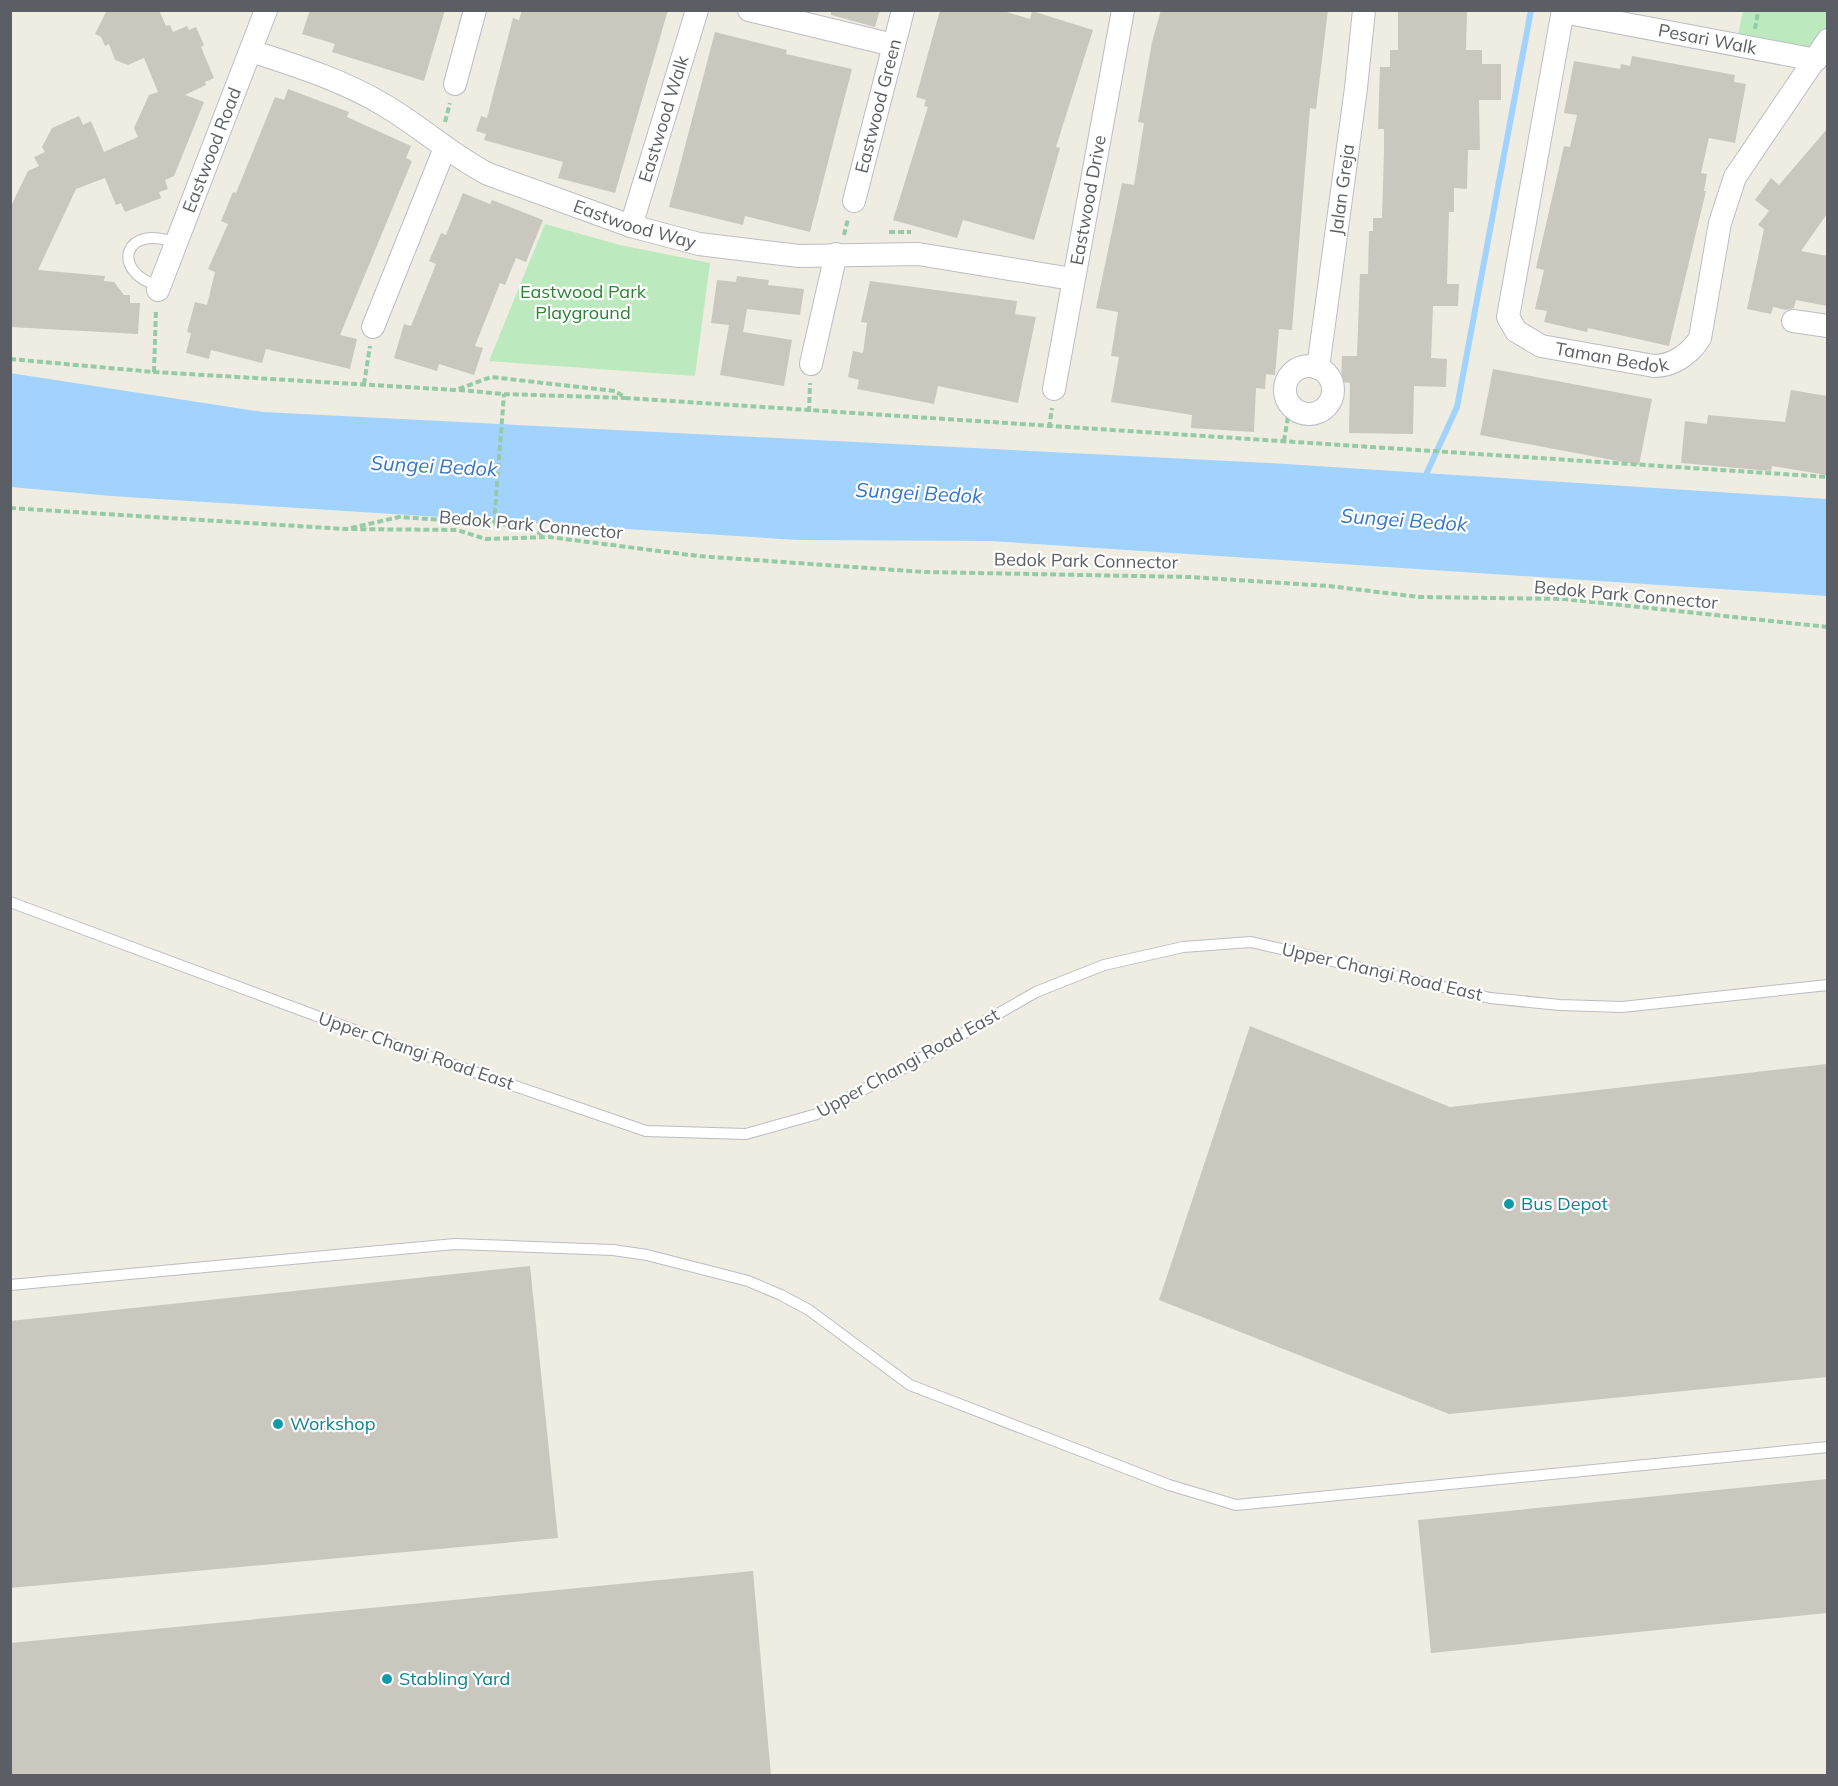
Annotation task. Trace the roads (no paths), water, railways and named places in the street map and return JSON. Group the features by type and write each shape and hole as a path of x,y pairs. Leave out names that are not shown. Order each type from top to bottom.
{"street":[{"name":"Eastwood Road","path":"159,288 266,10"},
{"path":"455,84 476,10"},
{"name":"Eastwood Walk","path":"631,226 697,10"},
{"path":"750,10 893,45"},
{"name":"Eastwood Green","path":"854,201 903,10"},
{"name":"Jalan Greja","path":"1318,368 1364,10"},
{"name":"Pesari Walk","path":"1563,11 1822,50"},
{"name":"Taman Bedok","path":"1563,11 1507,308 1510,324 1531,342 1547,347 1654,366 1666,365 1690,351 1702,330 1720,223 1735,177 1751,150 1822,50"},
{"name":"Eastwood Drive","path":"1054,389 1119,12"},
{"name":"Eastwood Way","path":"251,51 330,77 403,116 445,148 489,174 631,226 674,239 749,252 799,256 918,254 1072,279"},
{"path":"374,327 445,148"},
{"path":"811,364 836,254"},
{"path":"1793,321 1827,326"},
{"path":"1303,367 1318,368 1325,372 1333,386 1330,402 1324,408 1310,414 1295,410 1285,390 1290,375 1303,367"}],"lane":[{"path":"159,288 134,274 129,258 133,245 145,237 155,236 177,244"},
{"name":"Upper Changi Road East","path":"10,902 384,1041 646,1131 746,1134 817,1114 895,1074 1036,992 1104,965 1183,947 1251,942 1490,998 1560,1005 1622,1007 1827,985"},
{"path":"10,1286 455,1244 613,1250 647,1255 748,1281 781,1295 809,1310 896,1375 918,1388 1169,1485 1236,1505 1827,1447"}],"water":[{"name":"Sungei Bedok","path":"10,373 263,412 1269,463 1827,499 1827,596 991,541 798,540 111,496 11,487"}],"waterway":[{"path":"1424,479 1457,407 1531,10"}],"place":[{"name":"Bus Depot","path":"1509,1204"},
{"name":"Workshop","path":"278,1424"},
{"name":"Stabling Yard","path":"387,1679"}],"park label":[{"name":"Eastwood Park Playground","path":"583,302"}]}
